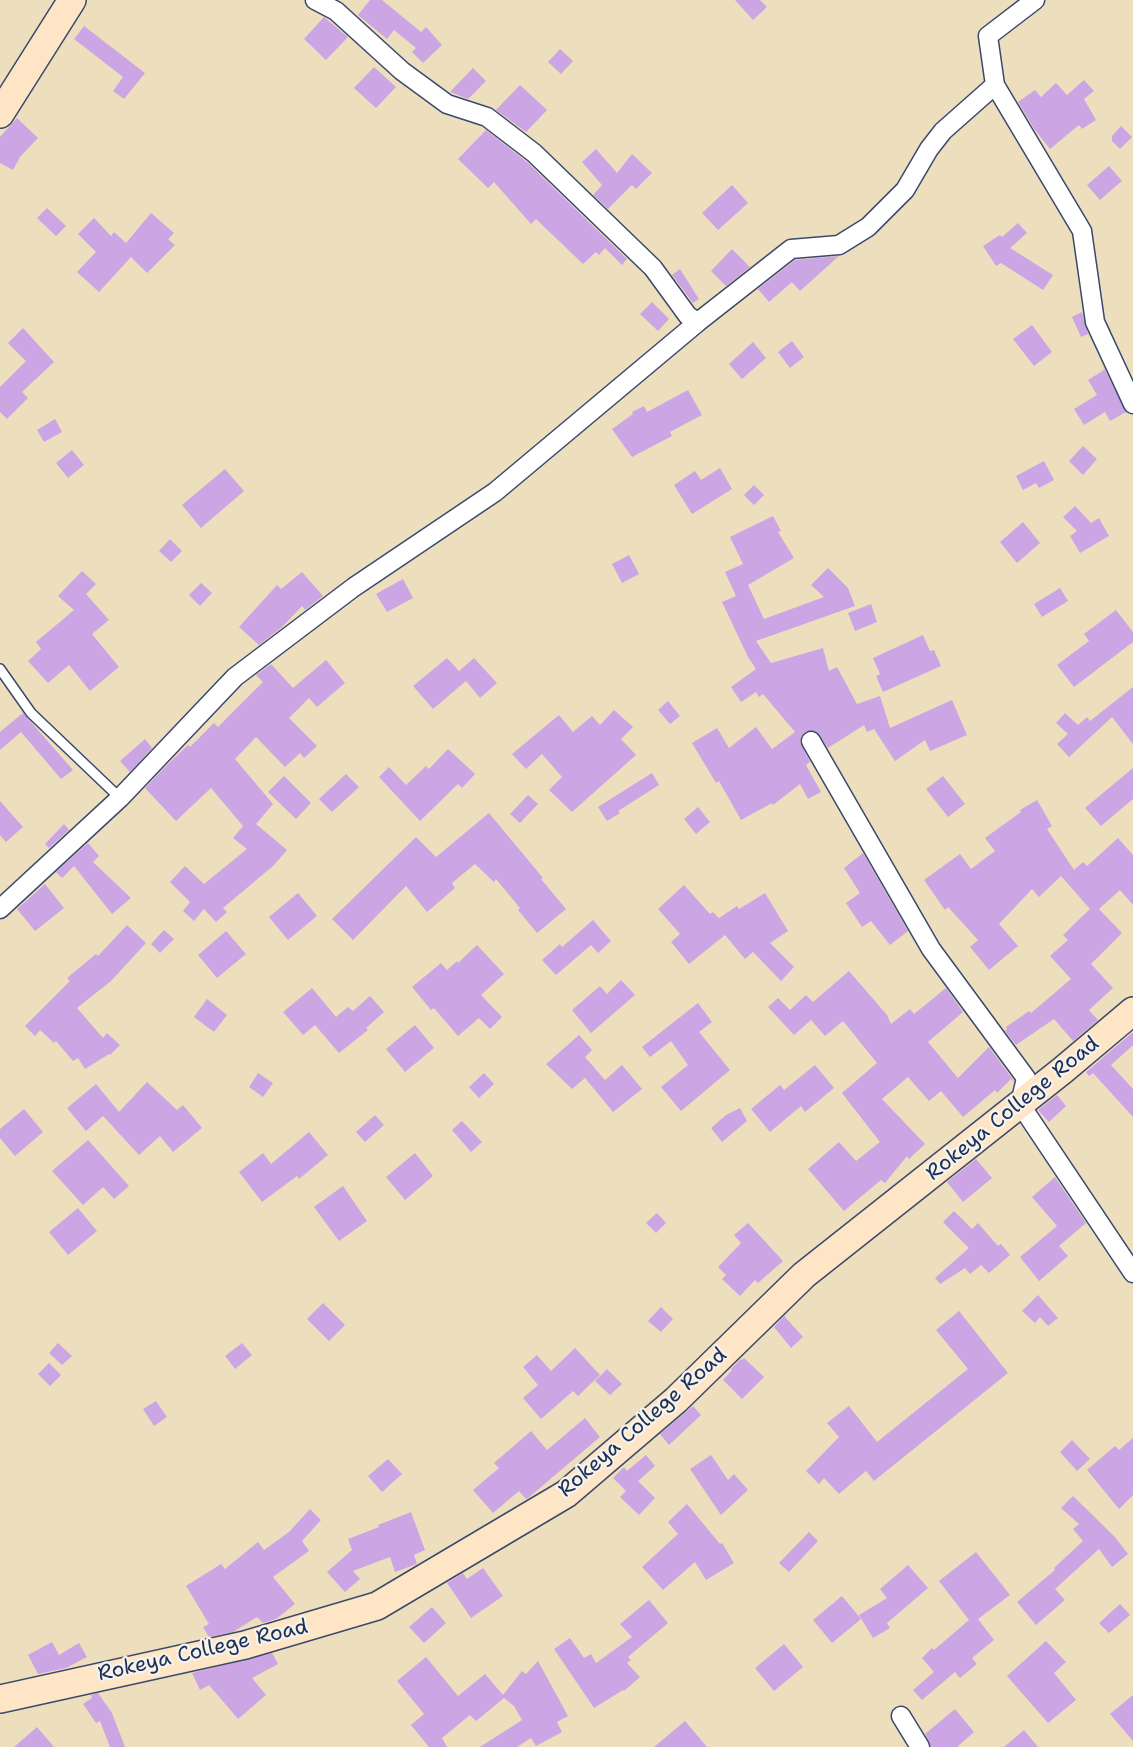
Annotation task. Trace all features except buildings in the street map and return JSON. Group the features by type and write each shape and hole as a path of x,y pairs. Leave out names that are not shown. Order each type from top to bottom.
{"street":[{"path":"0,114 72,0"},
{"path":"315,0 336,11 402,71 447,104 487,117 534,153 653,268 688,316 698,322"},
{"path":"1035,0 988,36 995,86 1082,231 1095,322 1133,404"},
{"path":"0,909 120,798 235,677 354,587 495,492 698,322 791,249 839,245 868,227 905,190 929,149 943,131 995,86"},
{"path":"811,741 931,949 1026,1077 1020,1104 1133,1273"},
{"name":"Rokeya College Road","path":"0,1699 245,1645 377,1606 566,1494 676,1400 804,1275 1020,1104 1133,1011"},
{"path":"901,1716 920,1747"}],"lane":[{"path":"0,669 31,713 120,798"}]}
